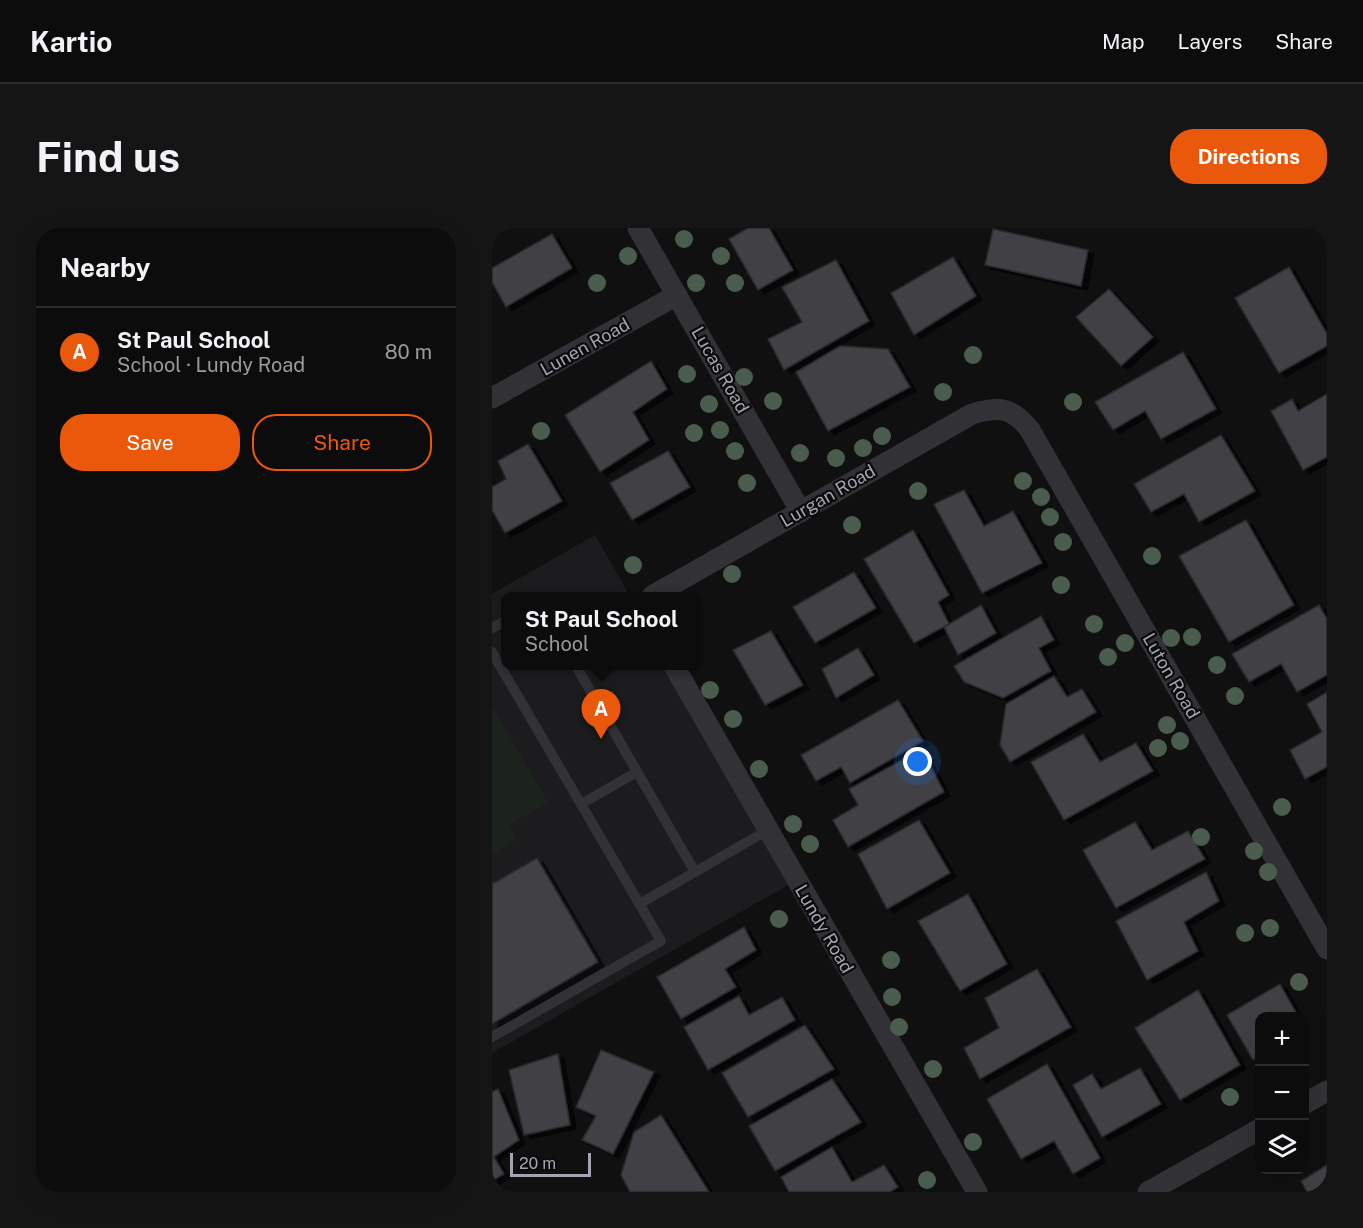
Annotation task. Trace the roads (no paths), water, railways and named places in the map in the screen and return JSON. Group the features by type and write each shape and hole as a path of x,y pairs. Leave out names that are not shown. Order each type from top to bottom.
{"street":[{"name":"Lucas Road","path":"638,228 801,512"},
{"name":"Lunen Road","path":"492,398 677,295"},
{"name":"Lurgan Road","path":"661,592 972,414 991,408 1007,410"},
{"name":"Luton Road","path":"1007,410 1020,418 1030,430 1327,949"},
{"name":"Lundy Road","path":"676,670 766,831 977,1192"},
{"path":"1309,1102 1327,1091"},
{"path":"1148,1192 1255,1132"}],"lane":[{"path":"492,652 501,667"},
{"path":"492,1037 661,941 503,670"},
{"path":"578,670 695,872"},
{"path":"581,804 637,772"},
{"path":"639,904 766,831"}],"place":[{"name":"St Paul School","path":"601,739"}]}
